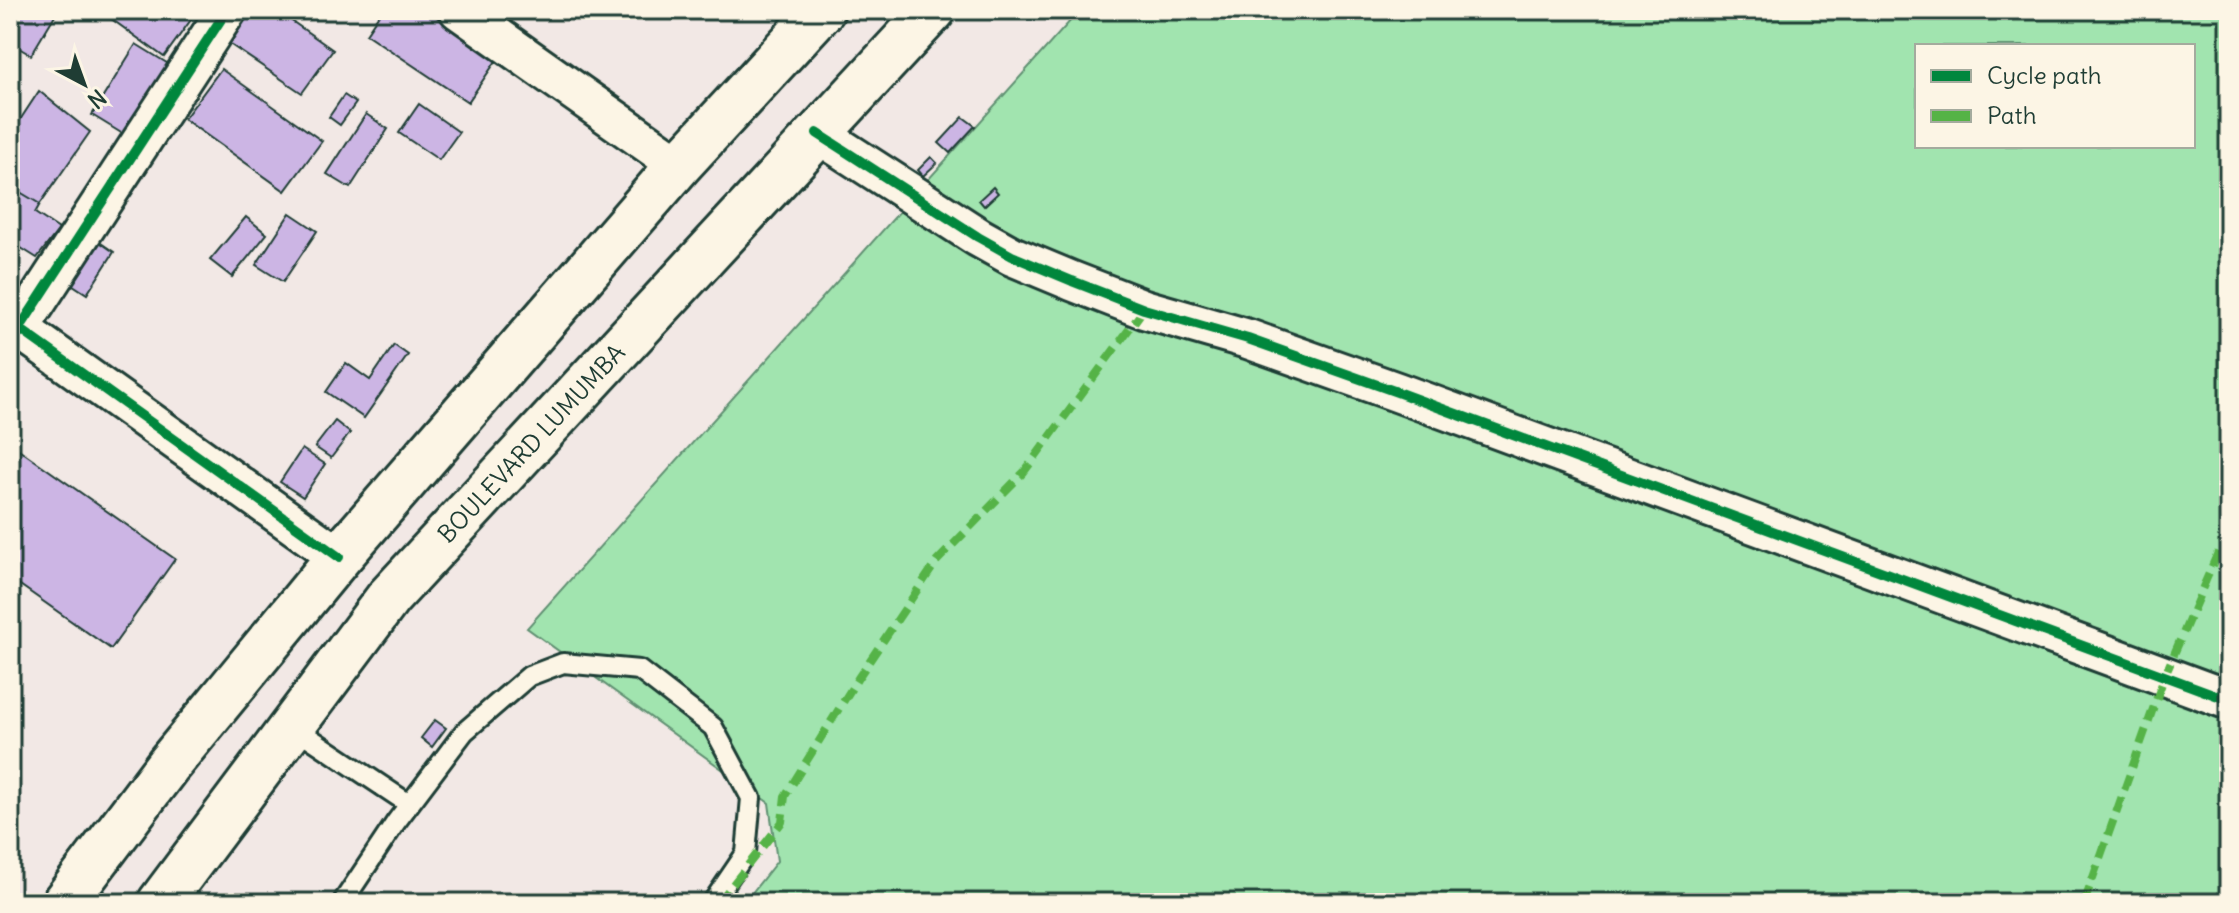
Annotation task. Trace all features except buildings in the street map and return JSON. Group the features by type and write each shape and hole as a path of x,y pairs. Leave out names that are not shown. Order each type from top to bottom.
{"highway":[{"path":"64,903 168,765 339,557 679,165 822,10"},
{"name":"BOULEVARD LUMUMBA","path":"160,903 389,597 933,10"}],"street":[{"path":"227,10 15,326 339,557"},
{"path":"459,10 679,165"},
{"path":"817,133 978,237 1012,256 1072,281 1144,309 1248,339 1382,387 2229,700"}],"lane":[{"path":"342,903 409,804 464,732 529,676 563,663 639,670 713,727 751,798 746,853 712,903"},
{"path":"291,725 409,804"}],"green space":[{"path":"1080,10 2229,10 2229,903 744,903 777,861 769,803 527,628"}],"marked path":[{"path":"718,903 782,822 785,796 858,678 937,561 1024,472 1144,309"},
{"path":"2084,903 2165,675 2229,527"}],"cycle path":[{"path":"19,329 227,10"},
{"path":"817,133 978,237 1012,256 1072,281 1144,309 1248,339 1397,392 2229,700"},
{"path":"10,322 339,557"}]}
